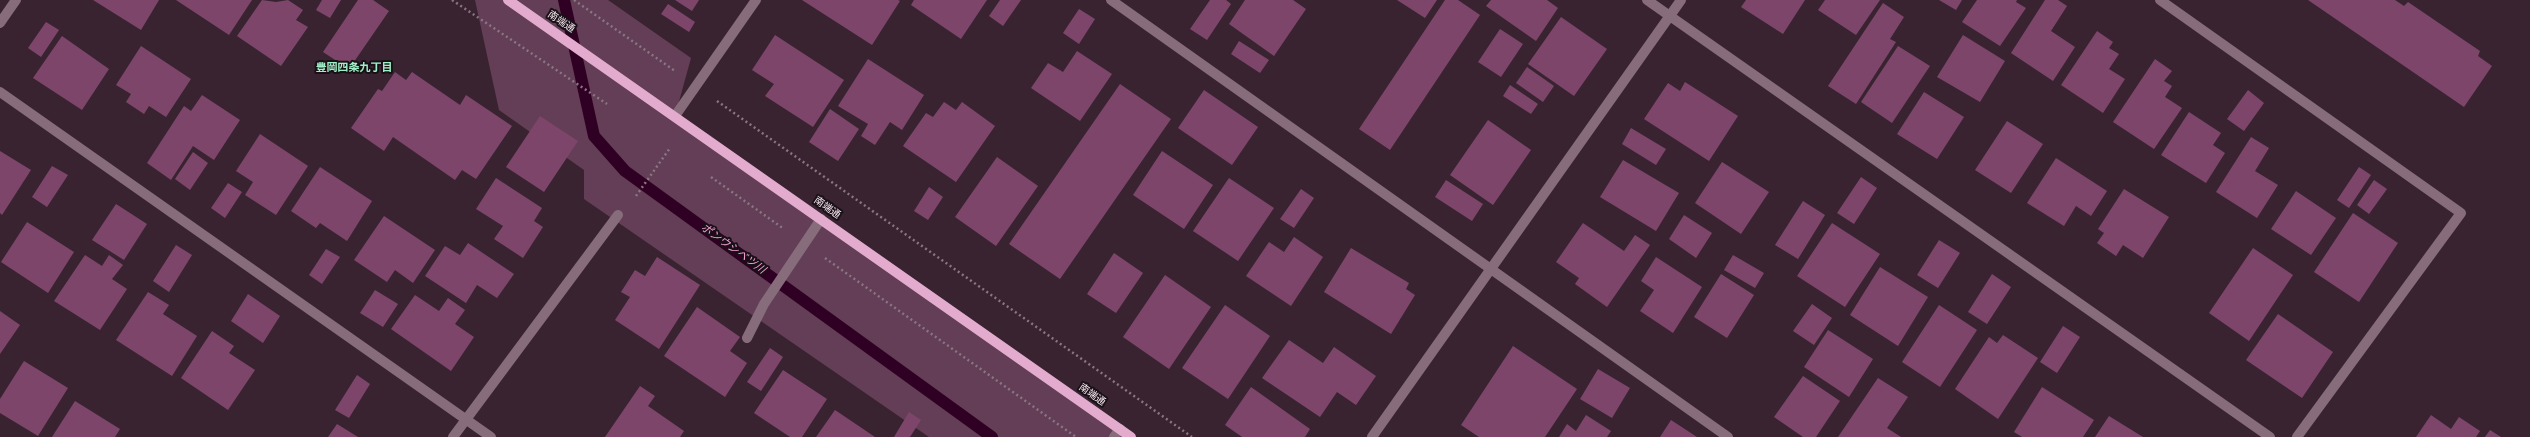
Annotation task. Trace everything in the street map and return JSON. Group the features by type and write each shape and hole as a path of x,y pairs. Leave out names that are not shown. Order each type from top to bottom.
{"main road":[{"name":"南端通","path":"508,0 626,81 821,219 1117,433 1132,437"}],"street":[{"path":"0,23 16,0"},
{"path":"675,116 756,0"},
{"path":"1111,0 1728,437"},
{"path":"1648,0 2270,437"},
{"path":"1372,437 1681,0"},
{"path":"2160,0 2461,214 2297,437"},
{"path":"0,92 491,437"},
{"path":"453,437 618,215"},
{"path":"747,338 764,304 821,219"}],"path":[{"path":"452,0 611,107"},
{"path":"574,0 678,73"},
{"path":"710,96 1192,437"},
{"path":"665,144 676,152"},
{"path":"632,202 670,148"},
{"path":"708,175 1076,437"}],"shaded area":[{"path":"475,0 608,0 691,58 675,116 1133,437 929,437 584,199 584,170 499,110"}],"building":[{"path":"93,0 159,0 141,30"},
{"path":"176,0 252,0 229,35"},
{"path":"262,0 276,2 288,0 303,10 296,20 308,27 281,66 237,36"},
{"path":"322,0 341,0 330,18 316,10"},
{"path":"358,0 373,0 389,11 349,69 323,52"},
{"path":"675,0 699,0 692,11"},
{"path":"802,0 898,0 900,1 872,45"},
{"path":"914,0 987,0 961,39 911,5"},
{"path":"1000,0 1021,0 1003,26 989,16"},
{"path":"1210,0 1226,0 1231,4 1207,40 1190,29"},
{"path":"1245,0 1293,0 1306,9 1274,56 1229,24"},
{"path":"1397,0 1437,0 1425,18"},
{"path":"1445,0 1458,0 1480,15 1390,150 1359,129"},
{"path":"1491,0 1547,0 1558,8 1536,41 1486,6"},
{"path":"1746,0 1805,0 1783,34 1741,7"},
{"path":"1825,0 1880,0 1856,35 1818,10"},
{"path":"1939,0 1962,0 1956,10"},
{"path":"1977,0 2017,0 2016,2 2026,8 2000,46 1962,22"},
{"path":"2045,0 2058,0 2067,6 2051,31 2075,47 2053,81 2011,53"},
{"path":"2308,0 2395,0 2404,6 2408,2 2480,51 2478,56 2492,66 2464,107"},
{"path":"1883,3 1904,17 1890,39 1896,42 1856,104 1828,86"},
{"path":"668,4 695,22 689,32 661,14"},
{"path":"1079,9 1095,19 1079,44 1063,33"},
{"path":"1561,17 1607,49 1574,96 1528,64"},
{"path":"46,22 59,30 41,57 28,48"},
{"path":"1500,29 1523,44 1501,77 1478,62"},
{"path":"2097,31 2113,42 2109,48 2119,54 2109,69 2125,79 2103,113 2061,85"},
{"path":"775,35 844,80 813,127 765,96 774,84 752,70"},
{"path":"1963,35 2005,61 1980,102 1937,77"},
{"path":"62,36 109,69 82,110 33,78"},
{"path":"1239,41 1269,60 1260,73 1231,54"},
{"path":"141,46 191,79 166,117 149,106 144,114 126,102 131,94 116,85"},
{"path":"1898,46 1930,66 1892,123 1861,102"},
{"path":"1077,51 1112,74 1080,121 1031,88 1048,63 1063,72"},
{"path":"868,59 924,95 902,130 890,122 875,145 861,136 868,124 838,106"},
{"path":"2155,59 2172,71 2164,81 2172,86 2165,97 2182,108 2154,149 2113,122"},
{"path":"1527,67 1554,86 1543,102 1516,83"},
{"path":"395,72 406,80 412,72 460,105 466,95 512,126 476,179 462,170 455,180 393,137 384,151 351,128 378,89 382,91"},
{"path":"1685,82 1738,116 1709,161 1644,119 1668,83 1680,91"},
{"path":"1120,84 1171,119 1060,279 1009,244"},
{"path":"1510,85 1538,104 1531,114 1503,96"},
{"path":"1204,90 1258,127 1232,165 1178,128"},
{"path":"2248,90 2264,103 2244,131 2227,119"},
{"path":"1924,92 1964,117 1937,159 1897,134"},
{"path":"202,95 240,120 214,160 193,146 171,180 147,163 184,106 191,111"},
{"path":"944,102 956,110 962,102 995,126 956,182 903,146 926,113 933,117"},
{"path":"830,109 859,129 838,161 809,142"},
{"path":"2189,112 2221,133 2213,145 2225,153 2206,183 2161,155"},
{"path":"540,116 578,141 544,192 506,167"},
{"path":"1488,120 1531,150 1493,205 1450,175"},
{"path":"2007,121 2043,144 2011,193 1975,170"},
{"path":"1631,128 1666,149 1656,165 1622,144"},
{"path":"260,134 308,166 276,215 245,195 253,182 236,171"},
{"path":"2251,137 2269,148 2255,171 2278,185 2257,218 2216,192"},
{"path":"0,151 31,170 2,215 0,213"},
{"path":"1162,151 1213,185 1184,229 1133,195"},
{"path":"193,152 208,163 190,190 175,179"},
{"path":"997,157 1038,186 996,246 955,217"},
{"path":"2056,158 2107,191 2091,216 2076,206 2064,226 2027,203"},
{"path":"1623,160 1679,193 1656,231 1600,197"},
{"path":"1722,162 1769,192 1741,234 1695,203"},
{"path":"52,166 68,175 47,207 32,197"},
{"path":"320,167 372,201 347,241 320,223 316,228 291,211"},
{"path":"2359,167 2371,175 2349,208 2337,200"},
{"path":"1861,177 1877,188 1854,224 1837,213"},
{"path":"496,178 542,208 534,221 543,227 523,258 494,239 503,226 476,209"},
{"path":"1229,178 1274,208 1238,261 1193,231"},
{"path":"1446,180 1483,204 1472,221 1435,197"},
{"path":"2374,180 2387,189 2369,214 2357,205"},
{"path":"228,183 242,192 225,218 211,208"},
{"path":"929,187 943,197 928,220 914,211"},
{"path":"1301,189 1314,198 1294,228 1280,219"},
{"path":"2124,189 2169,217 2143,258 2123,245 2116,256 2097,243 2104,233 2098,229"},
{"path":"2296,191 2336,218 2311,255 2271,229"},
{"path":"1803,201 1825,215 1798,259 1775,245"},
{"path":"116,204 147,224 124,260 92,240"},
{"path":"2353,213 2398,243 2359,302 2314,272"},
{"path":"1684,215 1712,233 1696,258 1669,239"},
{"path":"384,216 435,250 413,283 395,270 387,282 354,260"},
{"path":"27,222 74,252 48,293 1,262"},
{"path":"1583,223 1624,251 1635,235 1650,245 1607,307 1575,284 1579,278 1556,262"},
{"path":"1832,223 1880,254 1845,307 1797,276"},
{"path":"1294,237 1323,257 1291,306 1246,276 1269,242 1284,252"},
{"path":"1939,240 1960,253 1938,288 1917,275"},
{"path":"468,243 514,274 497,298 477,285 466,303 425,276 445,246 460,255"},
{"path":"176,245 192,255 169,292 153,281"},
{"path":"1351,248 1409,283 1406,289 1415,295 1391,334 1324,292"},
{"path":"2253,248 2293,275 2249,341 2209,313"},
{"path":"326,249 340,257 322,284 309,275"},
{"path":"1114,253 1143,273 1116,313 1087,294"},
{"path":"85,255 102,266 109,255 123,265 112,279 127,289 100,330 54,301"},
{"path":"1733,255 1764,273 1755,288 1724,270"},
{"path":"657,257 700,285 659,349 615,320 630,297 621,292 635,270 645,276"},
{"path":"1656,257 1702,287 1673,333 1640,311 1654,290 1641,281"},
{"path":"1880,267 1928,297 1898,346 1850,315"},
{"path":"1721,274 1754,295 1727,338 1694,317"},
{"path":"1992,274 2011,287 1987,324 1968,312"},
{"path":"1165,275 1211,307 1169,369 1123,337"},
{"path":"375,290 398,304 383,327 360,313"},
{"path":"148,292 169,305 163,314 197,336 172,376 116,340"},
{"path":"248,294 280,316 263,343 231,321"},
{"path":"415,295 439,311 448,298 465,310 455,324 474,337 451,371 391,329"},
{"path":"1812,304 1832,318 1814,345 1793,331"},
{"path":"1225,305 1270,336 1228,399 1182,368"},
{"path":"1939,305 1977,330 1940,387 1902,362"},
{"path":"697,307 740,337 730,351 747,363 725,397 664,356"},
{"path":"0,311 20,325 0,354"},
{"path":"2278,314 2333,352 2302,398 2246,360"},
{"path":"2063,326 2080,337 2057,373 2040,362"},
{"path":"1828,330 1873,359 1849,397 1804,367"},
{"path":"212,331 234,346 229,353 255,370 228,410 181,378"},
{"path":"2003,335 2038,358 1998,419 1955,389 1989,337 1997,343"},
{"path":"1289,340 1323,363 1334,347 1376,376 1356,405 1337,392 1320,417 1262,378"},
{"path":"1513,346 1577,389 1545,437 1479,437 1461,425"},
{"path":"770,348 783,357 761,391 747,382"},
{"path":"24,361 68,388 38,436 0,413 0,399"},
{"path":"1598,369 1630,388 1612,418 1580,399"},
{"path":"783,370 827,399 802,437 790,437 754,413"},
{"path":"357,375 370,384 349,418 335,410"},
{"path":"1803,376 1840,401 1816,437 1803,437 1774,417"},
{"path":"1878,378 1908,397 1887,428 1901,437 1838,437"},
{"path":"640,386 655,396 648,406 684,431 680,437 605,437"},
{"path":"1251,387 1310,429 1305,437 1242,437 1225,425"},
{"path":"2042,387 2094,420 2083,437 2022,437 2014,432"},
{"path":"75,401 120,429 115,437 52,437"},
{"path":"835,410 875,437 816,437"},
{"path":"909,412 921,420 910,437 894,437"},
{"path":"1586,415 1611,431 1607,437 1559,437 1567,424 1576,431"},
{"path":"2431,415 2451,429 2459,417 2480,431 2476,437 2416,437"},
{"path":"2109,416 2143,437 2095,437"},
{"path":"1671,420 1697,437 1660,437"},
{"path":"337,424 358,437 328,437"},
{"path":"2490,430 2501,437 2485,437"}],"waterway":[{"name":"ポンウシベツ川","path":"564,0 594,136 625,171 992,437"}],"district":[{"name":"豊岡四条九丁目","path":"354,68"}]}
